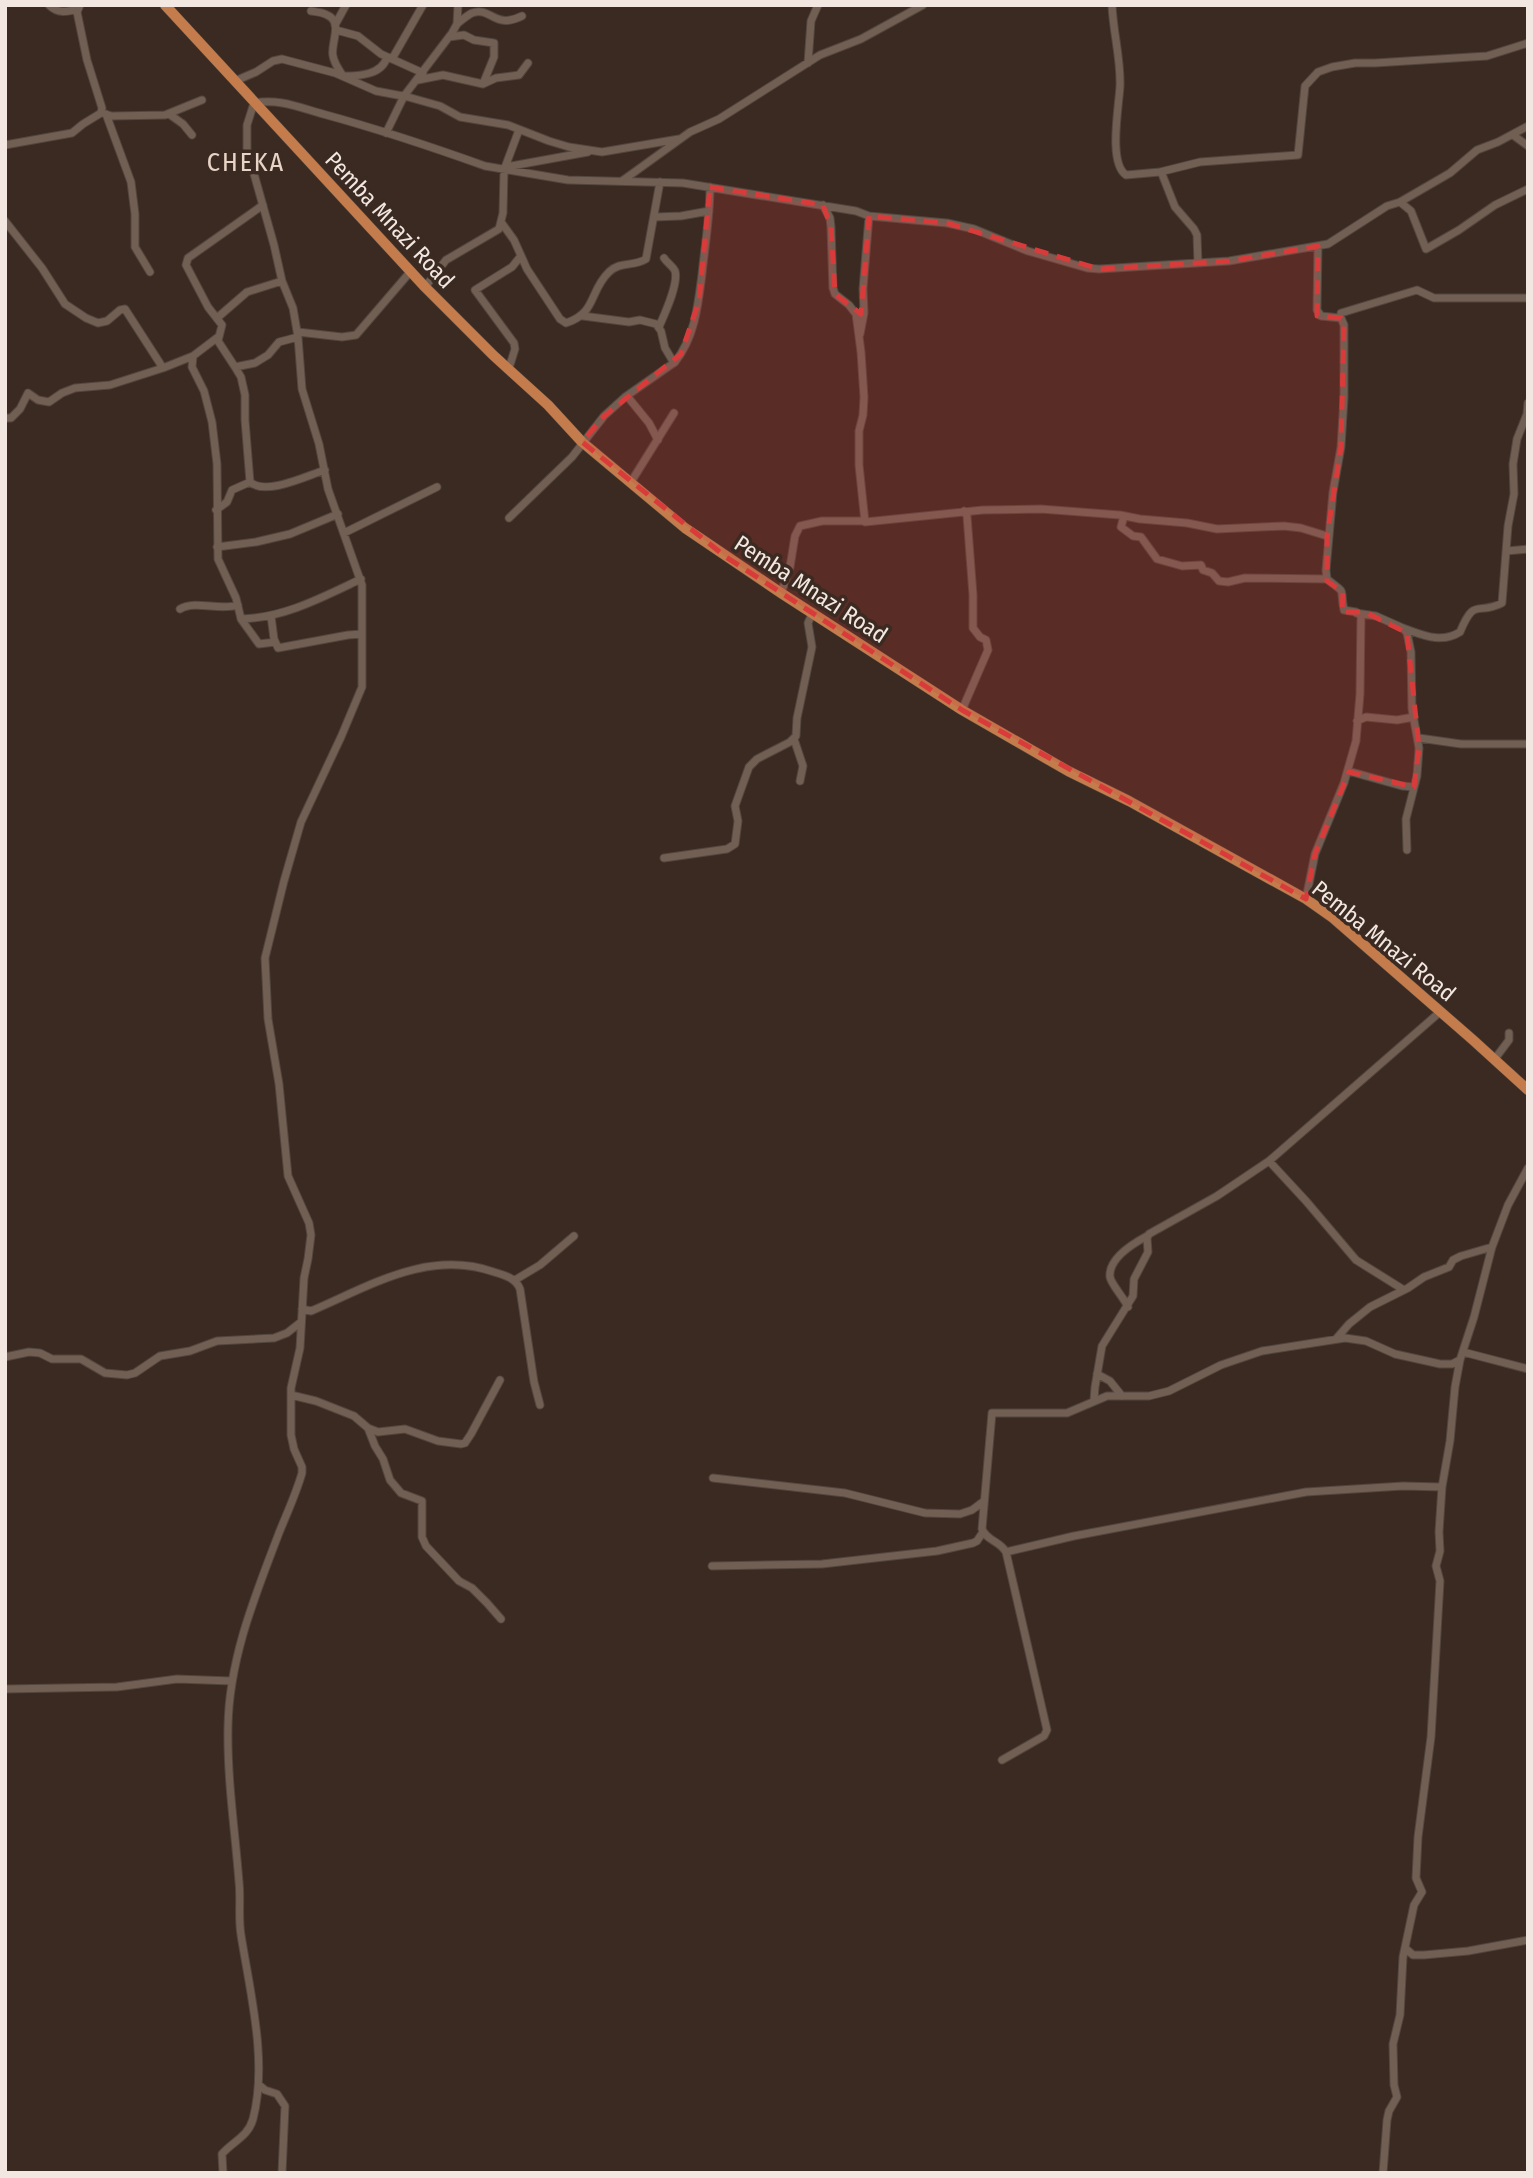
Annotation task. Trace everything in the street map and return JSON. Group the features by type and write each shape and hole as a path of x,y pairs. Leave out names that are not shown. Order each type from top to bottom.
{"main road":[{"name":"Pemba Mnazi Road","path":"164,5 425,287 548,405 582,442 685,528 962,710 1068,771 1129,801 1306,899 1333,918 1528,1090"}],"street":[{"path":"49,5 65,12 79,7 87,60 131,182 135,247 150,272"},
{"path":"343,76 333,58 333,44 335,28 346,5"},
{"path":"343,76 356,76 380,69 390,58 423,5"},
{"path":"386,133 404,96 450,37 457,24 458,5"},
{"path":"808,63 811,21 818,5"},
{"path":"621,181 679,139 729,113 821,55 861,39 923,5"},
{"path":"1112,5 1120,72 1116,154 1119,168 1126,175 1160,172 1200,162 1298,155 1306,86 1318,72 1332,67 1355,63 1488,56 1528,43"},
{"path":"311,10 327,14 332,18 335,28"},
{"path":"457,24 478,12 506,22 523,16"},
{"path":"335,28 358,36 376,51 423,73"},
{"path":"450,37 464,35 474,40 494,43 494,57 482,84"},
{"path":"235,81 277,60 304,64 343,76 376,91 440,106 460,117 508,125 557,144 611,152 679,139"},
{"path":"417,80 443,75 482,84 500,77 519,75 528,63"},
{"path":"104,112 112,116 169,114 202,100"},
{"path":"223,2173 222,2154 246,2133 253,2121 260,2085 251,1990 240,1929 239,1879 229,1762 228,1725 232,1681 251,1606 302,1473 292,1436 291,1395 300,1348 304,1278 311,1235 309,1223 288,1176 279,1084 268,1019 265,958 301,822 362,687 361,579 328,489 319,444 302,390 298,335 291,302 282,281 246,141 247,125 254,103 278,102 386,133 485,166 568,180 660,182 710,187 856,211 869,216 947,223 974,229 1028,251 1099,269 1229,261 1328,244 1387,206 1400,202 1450,173 1477,150 1528,126"},
{"path":"7,143 72,134 104,112"},
{"path":"169,114 192,135"},
{"path":"425,287 446,260 499,229 505,168 519,130"},
{"path":"1513,135 1528,146"},
{"path":"505,168 593,151"},
{"path":"1160,172 1175,207 1197,235 1198,263"},
{"path":"583,316 610,270 619,264 635,264 646,259 660,182"},
{"path":"509,518 558,471 604,416 674,363 681,354 697,311 710,187"},
{"path":"1400,202 1411,211 1426,249 1460,230 1495,205 1528,190"},
{"path":"5,418 16,414 28,393 38,400 50,402 75,388 110,385 193,356 218,337 222,325 208,307 186,262 263,205"},
{"path":"823,205 830,218 833,288 835,295 856,314 865,382 859,431 863,521"},
{"path":"654,217 709,211"},
{"path":"859,339 864,313 863,282 869,216"},
{"path":"5,221 42,268 65,304 98,323 107,321 125,309 163,368"},
{"path":"501,222 560,319 566,323 583,316 651,322 659,327 665,348 674,363"},
{"path":"1318,246 1317,310 1321,316 1341,318 1344,325 1341,447 1327,536 1327,579"},
{"path":"509,368 515,349 514,343 475,290 512,267 520,257"},
{"path":"659,327 670,305 676,276 674,269 664,258"},
{"path":"235,367 255,363 268,355 279,342 298,335 356,335 411,271"},
{"path":"217,318 247,292 282,281"},
{"path":"1341,313 1417,290 1434,298 1528,298"},
{"path":"218,337 219,346 241,377 245,395 250,482"},
{"path":"193,356 192,367 204,391 212,422 219,562 238,605 241,619 259,644 275,642"},
{"path":"627,396 649,423 658,440"},
{"path":"1124,516 1121,527 1133,536 1142,538 1155,558 1182,566 1201,565 1203,570 1209,571 1222,582 1245,578 1327,579 1341,588 1344,610 1376,616 1423,636 1447,638 1460,632 1469,612 1502,603 1510,508 1514,494 1513,464 1528,403"},
{"path":"631,482 674,413"},
{"path":"250,482 258,486 281,485 325,470"},
{"path":"216,510 227,502 232,490 250,482"},
{"path":"345,533 437,487"},
{"path":"781,593 800,526 822,521 870,523 964,511 1041,509 1217,528 1301,528 1327,536"},
{"path":"962,710 988,650 986,640 973,628 967,516 964,511"},
{"path":"217,547 290,534 338,513"},
{"path":"1506,551 1528,550"},
{"path":"241,619 290,611 361,579"},
{"path":"180,609 189,605 229,609 238,605"},
{"path":"800,781 803,766 794,739 812,647 808,623 813,612"},
{"path":"1306,899 1315,854 1348,771 1356,741 1361,616 1356,613"},
{"path":"271,616 278,648 362,634"},
{"path":"1403,628 1411,652 1414,717 1419,737 1419,761 1406,819 1407,850"},
{"path":"1357,721 1361,718 1397,720 1414,717"},
{"path":"1419,737 1461,744 1528,744"},
{"path":"664,858 733,846 738,827 735,806 749,766 794,739"},
{"path":"1348,771 1414,787"},
{"path":"1128,1307 1111,1280 1112,1266 1120,1255 1269,1161 1440,1012"},
{"path":"1494,1060 1510,1040 1509,1033"},
{"path":"1269,1161 1356,1260 1404,1290"},
{"path":"1383,2173 1387,2120 1397,2097 1393,2080 1393,2044 1401,2015 1402,1966 1414,1905 1422,1892 1416,1878 1417,1854 1432,1723 1440,1592 1436,1566 1440,1551 1442,1487 1455,1387 1492,1247 1508,1205 1528,1167"},
{"path":"515,1280 540,1265 574,1236"},
{"path":"1094,1400 1102,1346 1134,1293 1135,1276 1148,1252 1147,1236"},
{"path":"712,1566 822,1564 937,1551 973,1543 983,1532 992,1413 1067,1413 1107,1396 1149,1396 1169,1391 1213,1368 1262,1351 1289,1345 1329,1342 1370,1307 1449,1268 1455,1259 1492,1247"},
{"path":"302,1309 311,1311 419,1267 463,1265 515,1280 520,1289 540,1405"},
{"path":"5,1357 29,1352 40,1353 52,1359 81,1359 105,1373 127,1375 135,1373 160,1356 190,1351 217,1341 274,1338 287,1333 301,1322"},
{"path":"1335,1339 1354,1338 1395,1354 1440,1364 1452,1364 1462,1356 1528,1369"},
{"path":"1097,1374 1110,1381 1122,1396"},
{"path":"291,1395 316,1401 354,1416 368,1428 383,1433 405,1429 447,1443 464,1444 500,1380"},
{"path":"368,1428 390,1480 401,1493 422,1501 422,1537 426,1546 459,1581 472,1588 488,1603 501,1619"},
{"path":"713,1478 845,1493 925,1513 961,1514 984,1500"},
{"path":"1006,1552 1074,1536 1306,1492 1392,1486 1442,1487"},
{"path":"983,1532 988,1538 1002,1545 1006,1552 1047,1730 1044,1736 1002,1760"},
{"path":"5,1689 117,1686 186,1679 232,1681"},
{"path":"1405,1948 1413,1955 1424,1955 1468,1951 1528,1940"},
{"path":"260,2085 277,2094 285,2106 282,2173"}],"highlighted area":[{"path":"710,187 823,205 831,227 835,294 861,314 869,216 947,223 1099,269 1229,261 1318,246 1317,316 1341,318 1344,325 1341,447 1327,536 1327,581 1343,592 1342,612 1365,612 1407,633 1419,748 1414,787 1349,772 1315,854 1306,899 962,710 726,557 582,442 604,416 681,354 699,301"}],"district":[{"name":"CHEKA","path":"246,162"}]}
